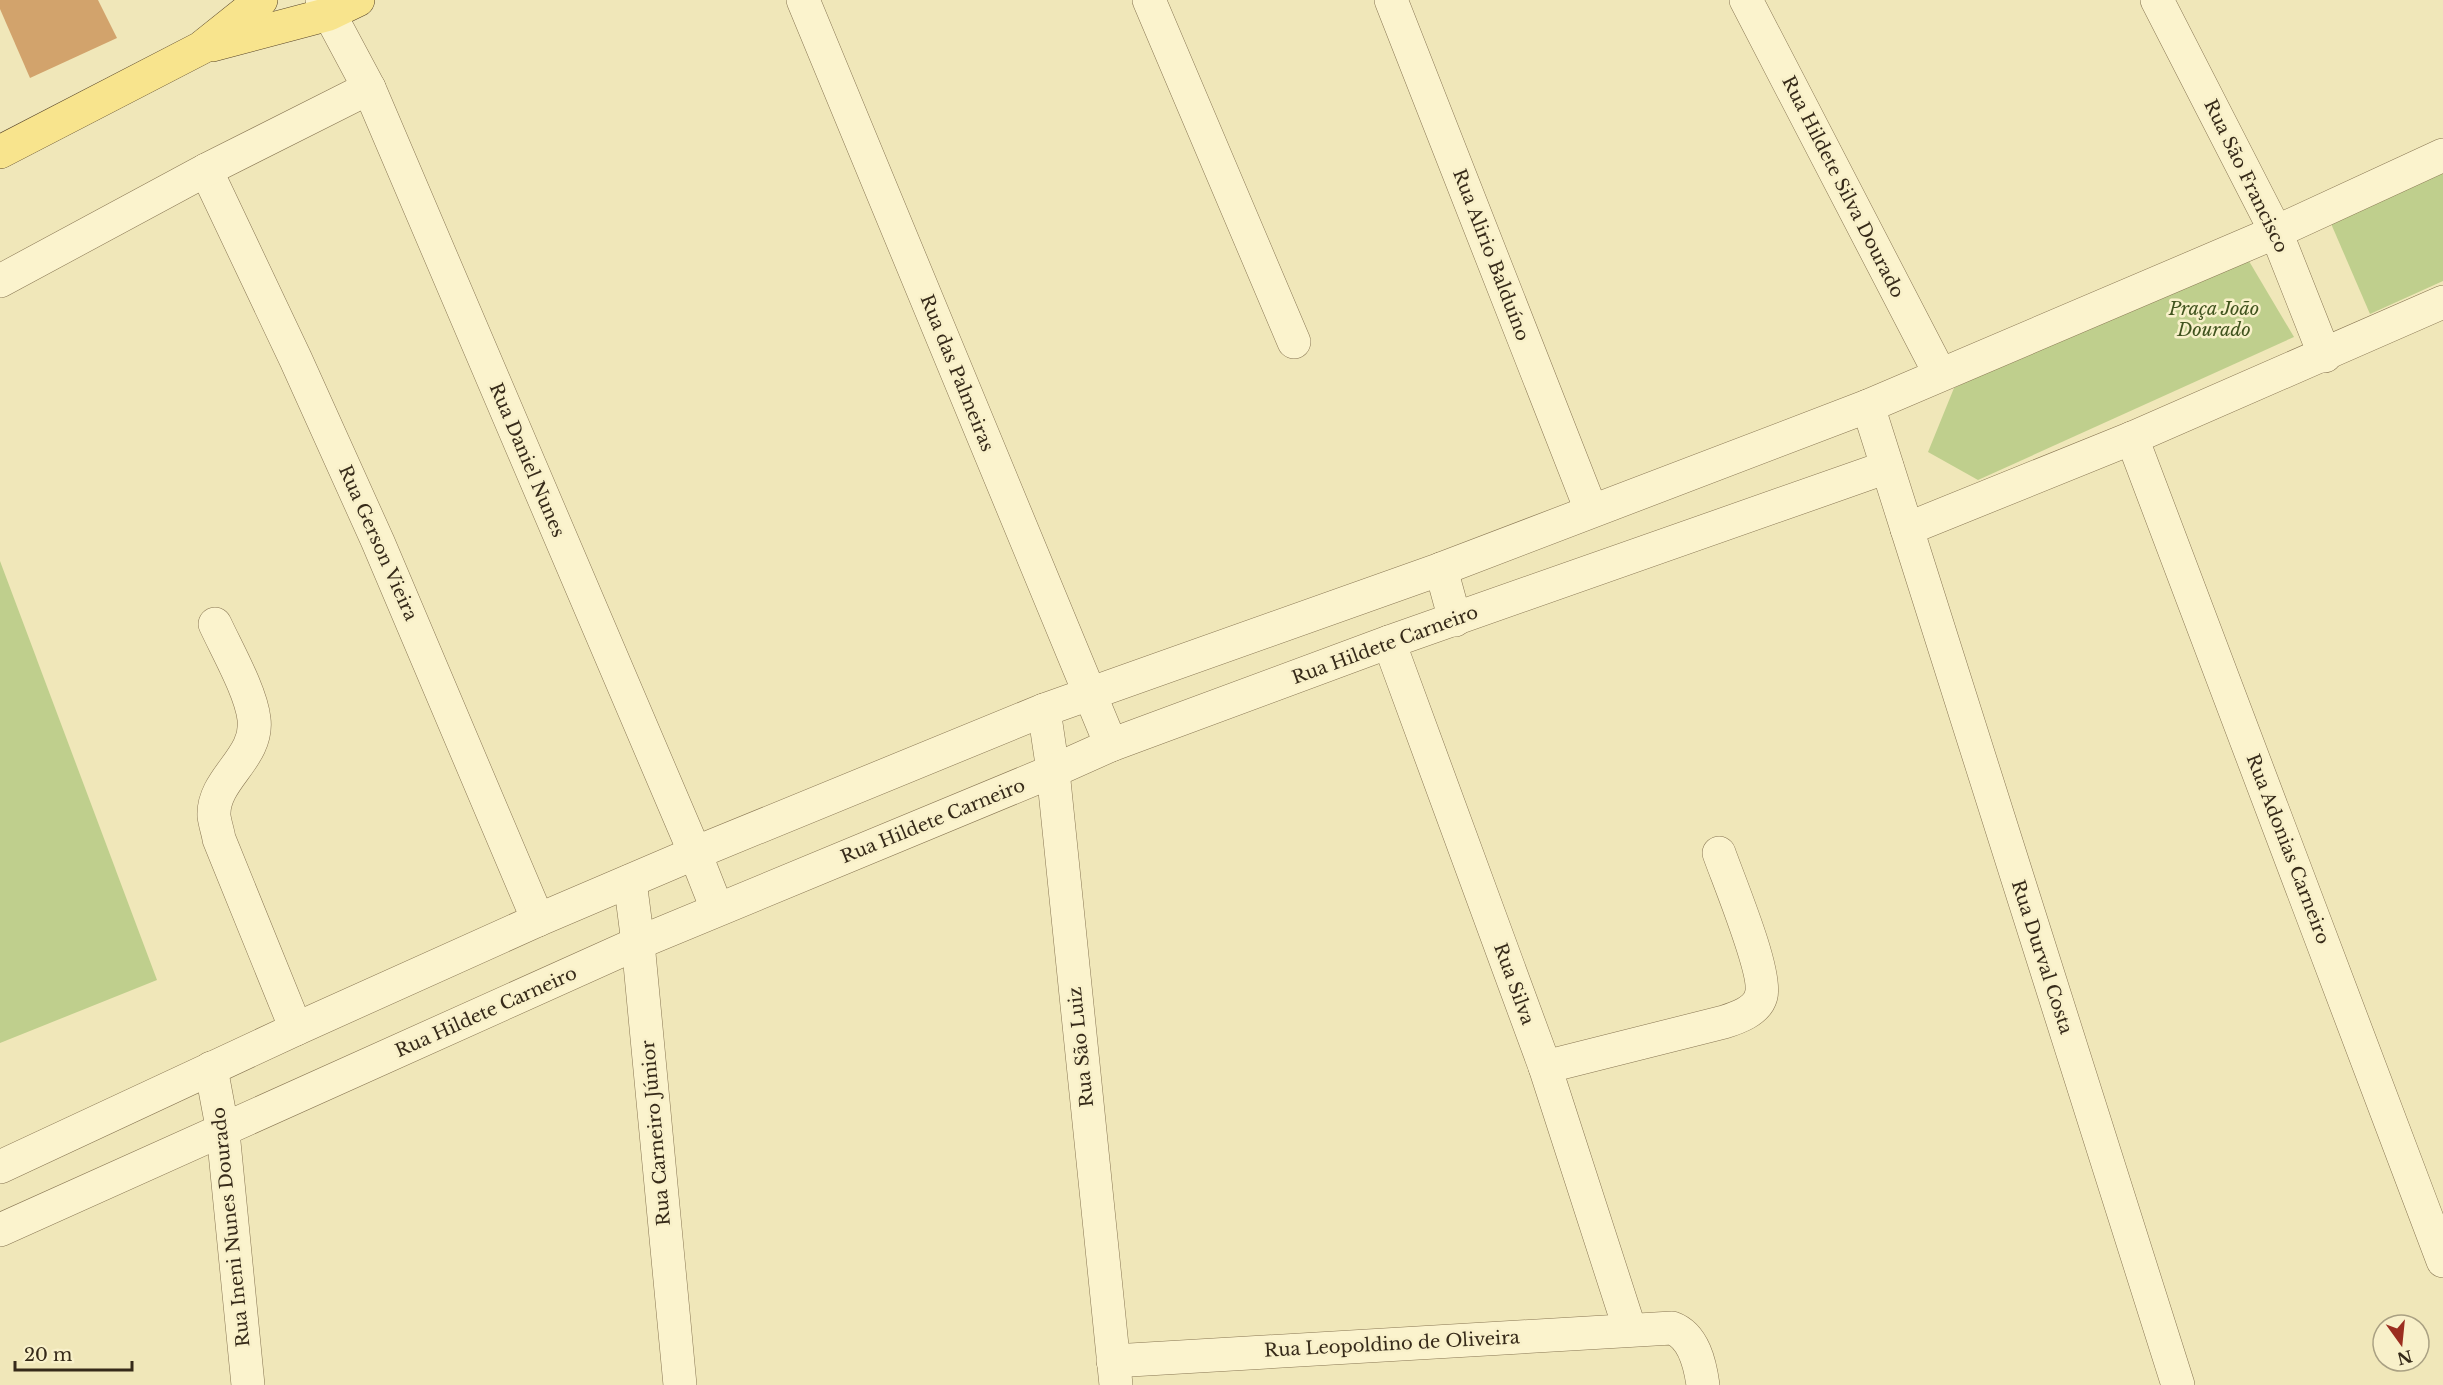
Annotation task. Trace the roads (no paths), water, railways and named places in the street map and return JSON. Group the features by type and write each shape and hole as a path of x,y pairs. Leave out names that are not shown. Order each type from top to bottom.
{"main road":[{"path":"201,48 261,0"},
{"path":"0,152 201,48 325,7 358,0"}],"street":[{"name":"Rua das Palmeiras","path":"803,0 1111,745"},
{"path":"1149,0 1294,342"},
{"name":"Rua Alirio Balduíno","path":"1391,0 1591,510"},
{"name":"Rua Hildete Silva Dourado","path":"1746,0 1940,374"},
{"name":"Rua São Francisco","path":"2157,0 2276,232 2325,356"},
{"name":"Rua Daniel Nunes","path":"325,7 369,88 717,909"},
{"path":"0,281 206,170 369,88"},
{"path":"0,1167 211,1068 538,920 695,853 1044,710 1441,569 1868,406 2276,232 2443,155"},
{"name":"Rua Gerson Vieira","path":"206,170 296,360 378,542 538,920"},
{"path":"1868,406 1907,529 2132,438 2325,356 2443,302"},
{"name":"Rua Adonias Carneiro","path":"2132,438 2443,1261"},
{"name":"Rua Hildete Carneiro","path":"0,1230 223,1132 638,943 1111,745 1389,642 1887,467"},
{"name":"Rua Durval Costa","path":"1907,529 2178,1385"},
{"path":"1441,569 1455,620"},
{"path":"215,624 249,702 254,720 252,740 247,754 222,789 214,815 219,839 297,1029"},
{"name":"Rua Silva","path":"1389,642 1545,1067 1630,1330"},
{"name":"Rua São Luiz","path":"1044,710 1053,771 1115,1373"},
{"path":"1545,1067 1724,1022 1741,1017 1756,1005 1762,996 1759,967 1719,853"},
{"name":"Rua Carneiro Júnior","path":"630,881 638,943 680,1385"},
{"name":"Rua Ineni Nunes Dourado","path":"211,1068 223,1132 248,1385"},
{"name":"Rua Leopoldino de Oliveira","path":"1115,1373 1672,1328 1679,1330 1688,1338 1695,1353 1703,1385"}],"park label":[{"name":"Praça João Dourado","path":"2214,319"}]}
